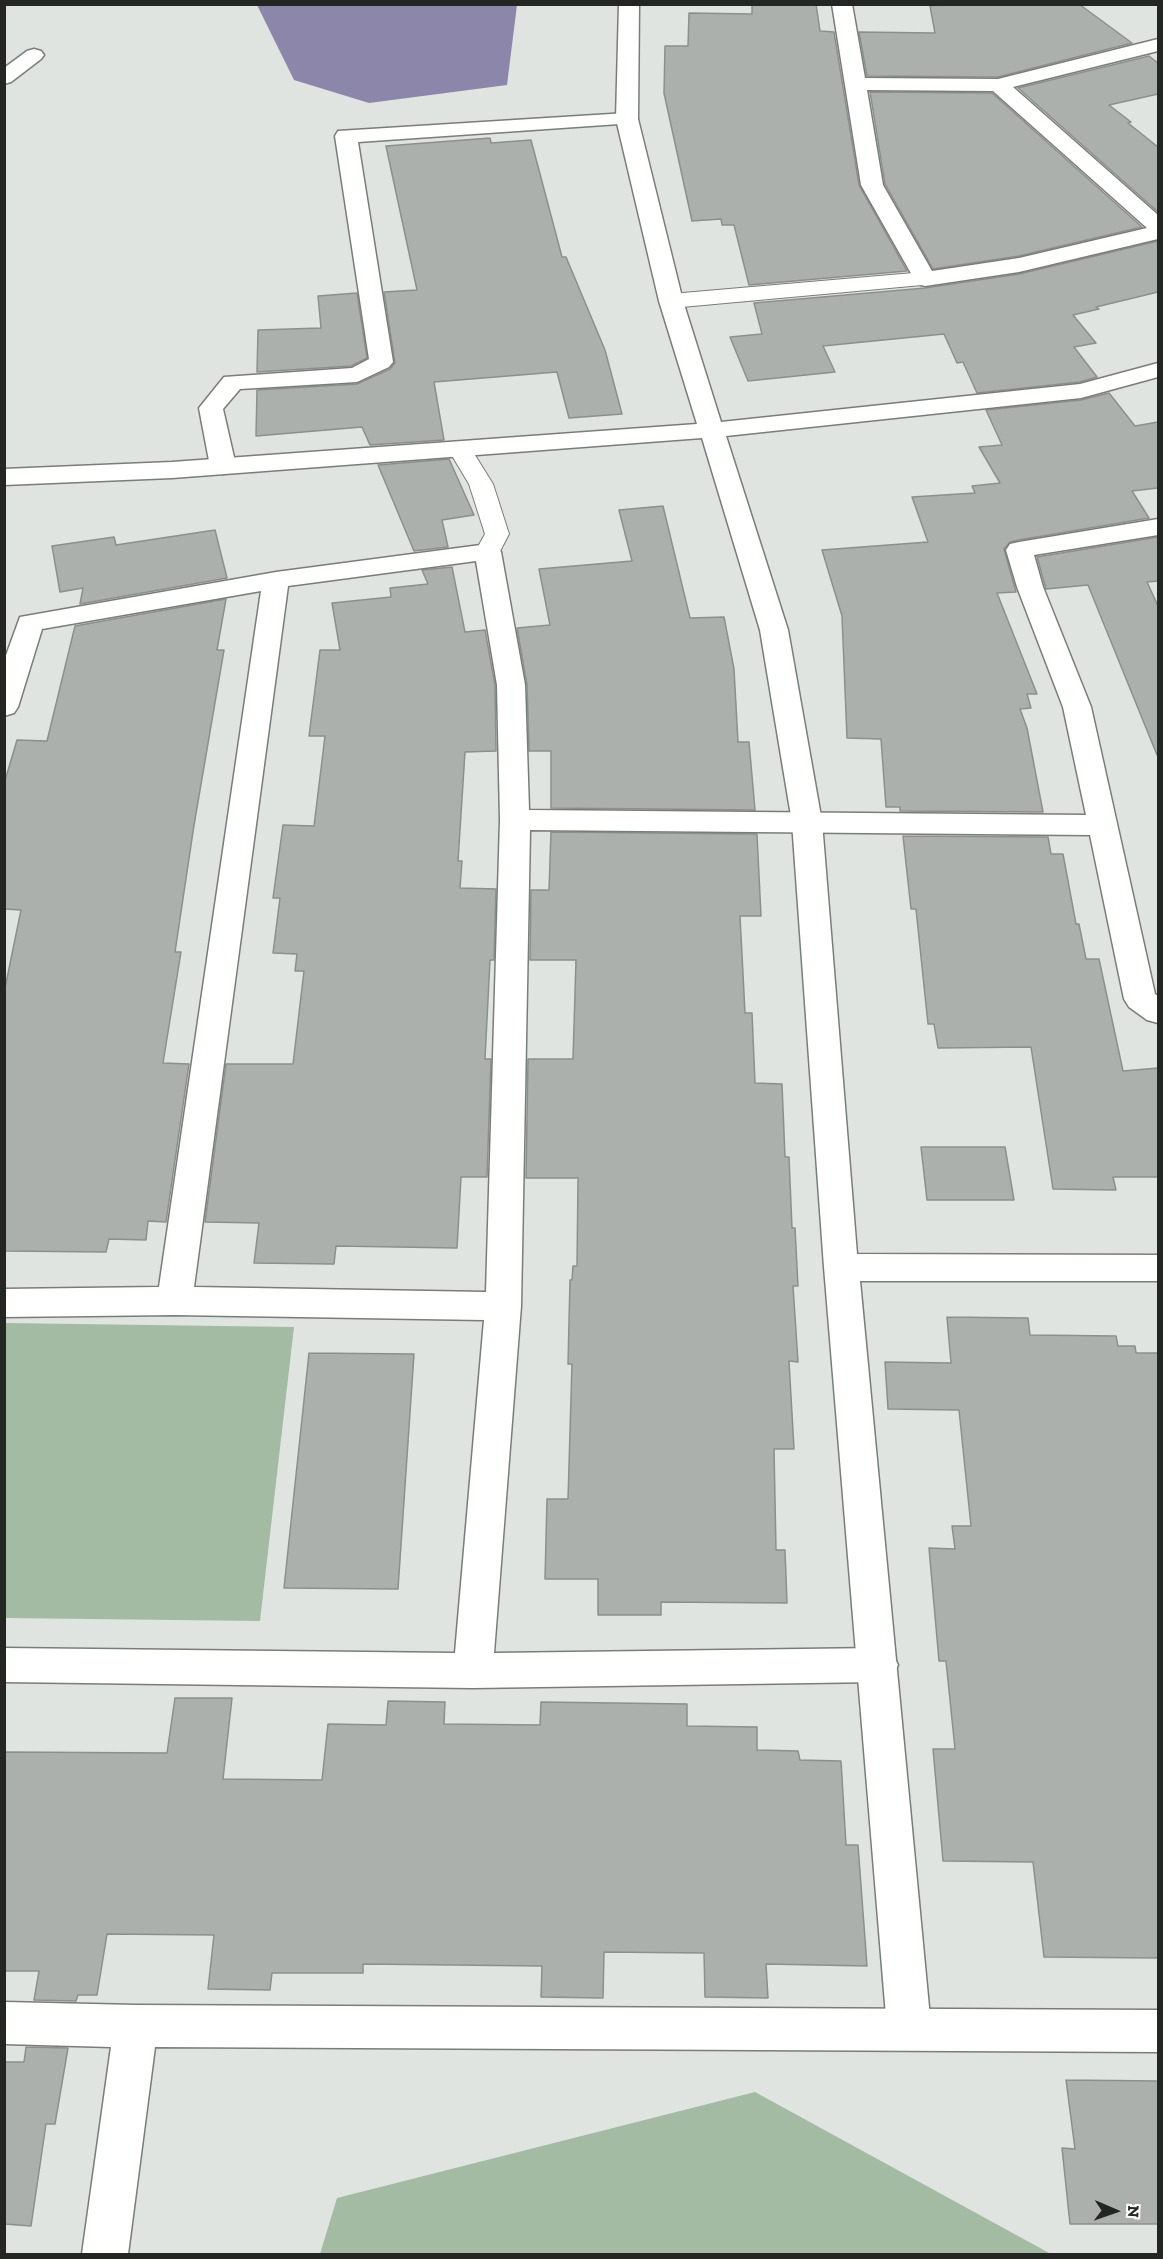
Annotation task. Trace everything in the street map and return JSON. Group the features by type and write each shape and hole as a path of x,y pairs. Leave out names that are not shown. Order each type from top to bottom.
{"street":[{"path":"629,4 627,119 671,301 774,630 807,822 841,1267 909,2028"},
{"path":"842,4 872,184 925,279 1019,265 1158,232"},
{"path":"855,84 998,85 1156,48"},
{"path":"4,51 34,55 4,78"},
{"path":"998,85 1158,226"},
{"path":"223,466 212,408 233,382 357,375 381,362 346,136 627,119"},
{"path":"4,477 223,466 712,430 1081,391 1158,370"},
{"path":"1158,527 1019,550 1029,587 1077,707 1140,999 1158,1012"},
{"path":"4,707 30,623 276,580 488,552 511,685 515,820 504,1306 473,1671"},
{"path":"175,1301 276,580"},
{"path":"515,820 1103,825"},
{"path":"841,1267 1158,1268"},
{"path":"4,1303 175,1301 504,1306"},
{"path":"4,1665 473,1671 878,1665"},
{"path":"4,2023 136,2026 1158,2031"},
{"path":"105,2254 136,2026"}],"lane":[{"path":"671,301 925,279"},
{"path":"460,448 481,484 497,534 488,552"}],"green space":[{"path":"5,1323 294,1327 260,1621 5,1618"},
{"path":"755,2092 1051,2254 320,2254 337,2198"}],"shaded area":[{"path":"257,5 517,5 507,85 369,103 294,80"}],"building":[{"path":"752,4 816,4 820,31 834,32 859,185 907,271 749,285 734,225 722,225 721,219 692,221 664,93 665,46 688,46 689,13 752,14"},
{"path":"1079,4 1132,43 998,77 867,76 859,32 935,33 930,6"},
{"path":"1149,56 1158,63 1158,94 1109,105 1158,147 1158,212 1018,88"},
{"path":"870,92 992,93 1142,227 1019,256 933,269 885,184"},
{"path":"490,138 491,143 531,140 562,257 566,257 605,350 622,414 569,418 557,372 434,382 444,440 370,445 362,427 256,436 257,390 357,384 390,369 395,363 384,292 417,290 386,146"},
{"path":"1158,241 1158,292 1073,315 1096,343 1074,347 1097,377 1080,382 977,393 963,362 957,363 944,334 823,346 835,372 748,381 730,337 762,334 754,303 925,288 1019,274"},
{"path":"357,293 367,358 351,366 257,372 258,330 321,328 318,296"},
{"path":"1109,393 1135,426 1158,422 1158,488 1132,491 1149,518 1010,542 1004,549 1016,592 997,593 1037,694 1027,694 1031,708 1020,709 1027,728 1043,812 900,811 900,807 886,807 881,739 847,738 842,616 822,550 928,542 912,497 975,493 972,486 1000,483 979,447 1002,445 986,410 1081,400"},
{"path":"449,459 474,515 442,520 448,547 414,551 378,465"},
{"path":"663,506 690,618 724,617 734,669 738,742 749,742 755,810 551,808 551,751 529,751 527,685 517,628 550,625 539,569 632,561 619,510"},
{"path":"215,530 227,578 80,604 83,588 60,592 52,546 114,537 116,545"},
{"path":"1158,537 1158,581 1147,582 1158,606 1157,755 1088,585 1046,589 1037,557"},
{"path":"452,567 465,632 485,630 495,685 496,751 465,752 458,861 462,861 460,888 496,889 494,960 490,960 485,1059 491,1059 487,1177 461,1177 457,1248 336,1246 334,1264 254,1263 259,1223 205,1222 226,1064 293,1064 304,971 295,971 297,954 273,953 280,898 273,898 283,825 314,826 325,736 309,736 320,650 340,650 332,603 391,597 390,588 428,584 422,570"},
{"path":"226,599 217,650 224,650 175,952 181,952 163,1063 189,1064 166,1222 148,1221 146,1240 109,1239 106,1252 4,1251 4,993 21,910 4,909 4,784 17,740 47,741 75,626"},
{"path":"551,832 757,834 761,916 740,916 745,1013 752,1013 755,1083 782,1084 785,1157 789,1157 792,1228 795,1228 798,1286 793,1286 798,1362 789,1361 794,1449 774,1449 776,1550 785,1550 787,1603 661,1602 661,1615 598,1615 598,1579 545,1579 547,1499 568,1499 572,1364 568,1364 570,1280 572,1280 573,1266 577,1266 578,1178 526,1178 528,1059 573,1059 576,960 530,960 531,890 549,890"},
{"path":"903,836 1048,837 1051,854 1063,854 1076,924 1079,924 1086,959 1099,959 1123,1071 1158,1068 1158,1177 1113,1177 1116,1190 1053,1189 1031,1047 938,1048 934,1024 928,1024 916,909 911,909"},
{"path":"921,1147 1005,1147 1014,1200 927,1200"},
{"path":"947,1317 1028,1318 1030,1335 1116,1336 1118,1346 1135,1346 1136,1353 1158,1353 1158,1958 1044,1957 1033,1862 943,1861 933,1749 955,1749 946,1661 939,1661 929,1548 955,1549 952,1526 971,1526 959,1410 888,1409 885,1362 951,1363"},
{"path":"309,1353 414,1354 398,1589 284,1588"},
{"path":"175,1698 232,1698 223,1779 322,1780 328,1724 386,1725 388,1701 445,1702 444,1724 540,1725 541,1702 687,1704 687,1726 757,1727 757,1750 798,1751 800,1760 841,1761 846,1845 858,1845 867,1966 766,1964 768,1998 705,1997 704,1953 604,1952 603,1998 541,1997 542,1966 363,1964 363,1973 272,1973 270,1990 208,1989 214,1935 107,1934 97,1995 78,1995 76,2001 34,2000 39,1971 4,1971 4,1752 167,1753"},
{"path":"26,2047 68,2048 55,2124 46,2124 31,2226 4,2224 4,2062 24,2062"},
{"path":"1066,2080 1158,2081 1158,2224 1070,2224 1062,2148 1075,2149"}]}
